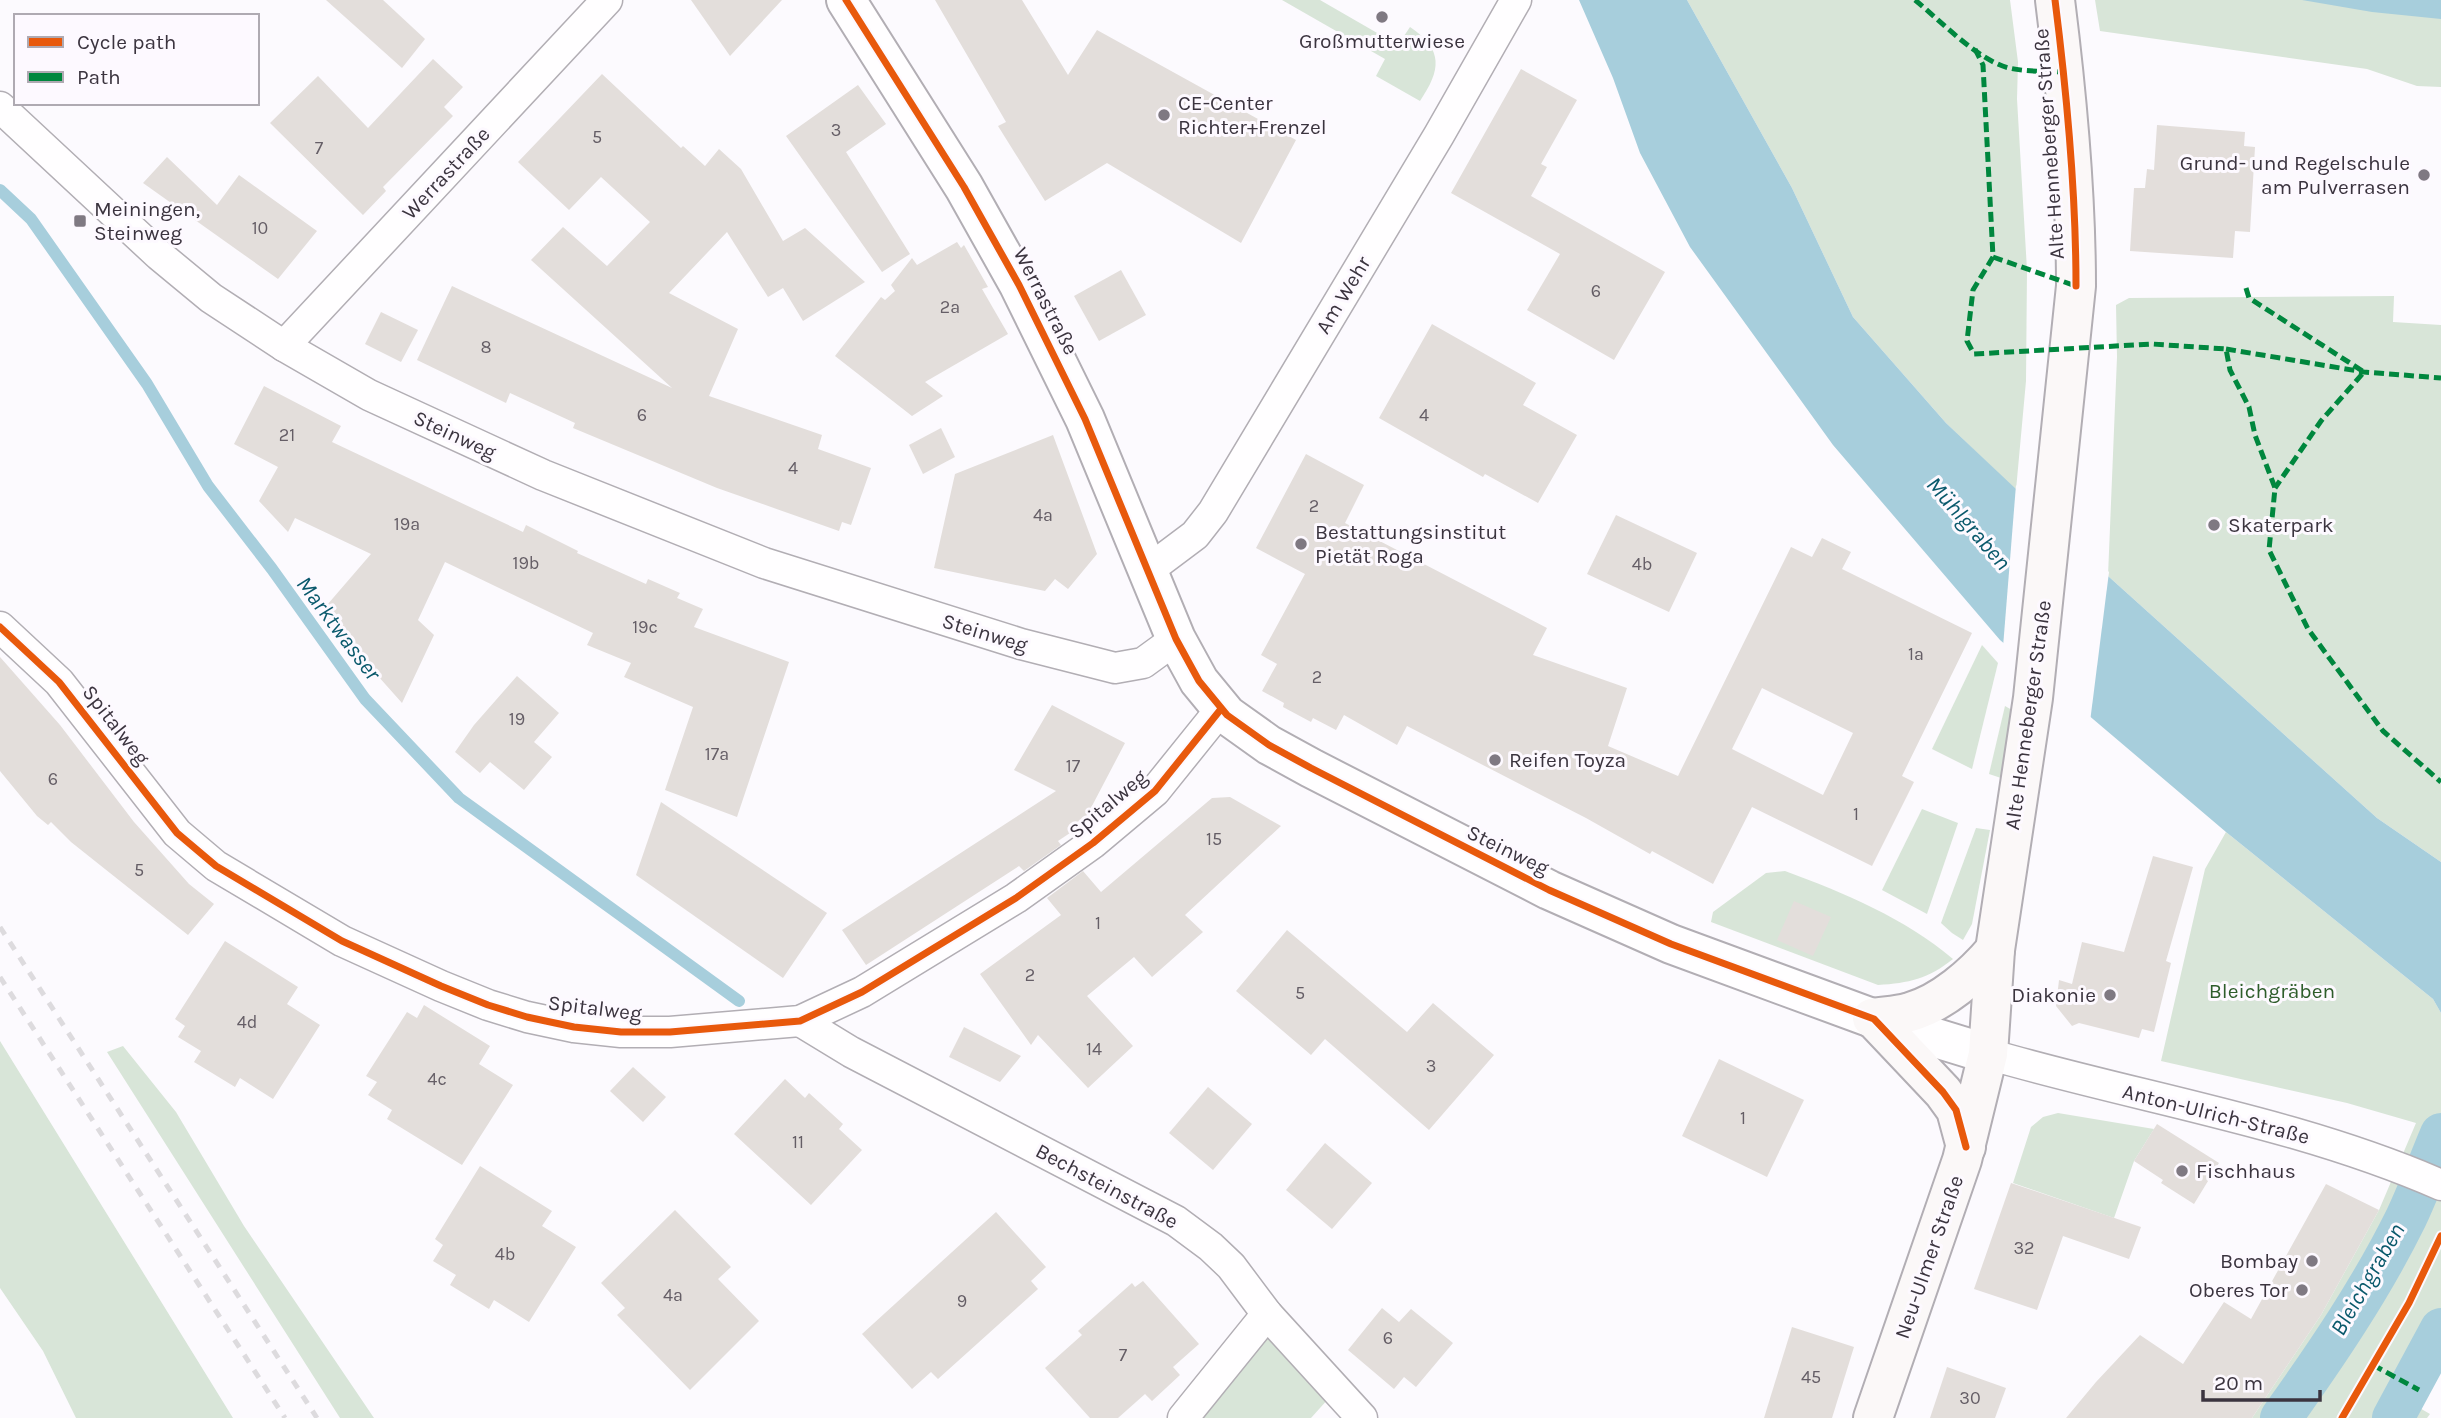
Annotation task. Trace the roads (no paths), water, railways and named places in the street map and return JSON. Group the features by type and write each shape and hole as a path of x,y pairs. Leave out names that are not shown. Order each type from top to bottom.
{"main road":[{"name":"Alte Henneberger Straße","path":"1988,1054 1995,950 2033,698 2076,286 2071,150 2055,0"},
{"path":"1873,1019 1908,1013 1928,1006 1957,985 1995,950"},
{"path":"1873,1019 1931,1078 1949,1101 1956,1111 1966,1147"},
{"name":"Neu-Ulmer Straße","path":"1874,1418 1966,1147 1988,1054"}],"street":[{"name":"Werrastraße","path":"285,346 607,0"},
{"name":"Werrastraße","path":"846,0 964,187 1019,285 1085,419 1176,639"},
{"name":"Am Wehr","path":"1147,571 1195,535 1213,512 1439,135 1516,0"},
{"name":"Steinweg","path":"0,107 159,255 211,298 285,346 369,395 531,470 764,563 1021,644 1115,668 1143,663 1176,639 1199,681 1222,709 1258,737 1300,762 1549,890 1671,944 1873,1019 1988,1054"},
{"name":"Spitalweg","path":"0,627 59,682 177,833 216,866 342,941 488,1005 573,1027 621,1032 670,1032 800,1021 862,992 1016,898 1093,843 1155,790 1222,709"},
{"name":"Bechsteinstraße","path":"800,1021 851,1052 1176,1221 1231,1266 1267,1314 1362,1418"},
{"name":"Anton-Ulrich-Straße","path":"1988,1054 2059,1075 2295,1134 2399,1166 2441,1185"},
{"path":"1183,1418 1267,1314"}],"water":[{"name":"Mühlgraben","path":"1579,0 1687,0 1792,188 1853,317 1946,423 2108,576 2377,818 2441,862 2441,1013 2433,999 2226,832 2000,640 1833,445 1690,247 1640,153 1613,78"},
{"path":"2302,0 2441,0 2441,19 2372,12"}],"waterway":[{"name":"Marktwasser","path":"0,190 31,219 147,384 208,486 272,569 365,699 459,798 739,1001"},
{"name":"Bleichgraben","path":"2281,1418 2331,1346 2378,1270 2411,1208 2441,1134"},
{"path":"2393,1418 2441,1329"}],"railway":[{"path":"0,927 317,1418"},
{"path":"0,977 285,1418"}],"place":[{"name":"Großmutterwiese","path":"1382,17"},
{"name":"CE-Center Richter+Frenzel","path":"1164,115"},
{"name":"Grund- und Regelschule am Pulverrasen","path":"2424,175"},
{"name":"Meiningen, Steinweg","path":"80,221"},
{"name":"Skaterpark","path":"2214,525"},
{"name":"Bestattungsinstitut Pietät Roga","path":"1301,544"},
{"name":"Reifen Toyza","path":"1495,760"},
{"name":"Diakonie","path":"2110,995"},
{"name":"Fischhaus","path":"2182,1171"},
{"name":"Bombay","path":"2312,1261"},
{"name":"Oberes Tor","path":"2302,1290"}],"park label":[{"name":"Bleichgräben","path":"2272,991"}]}
